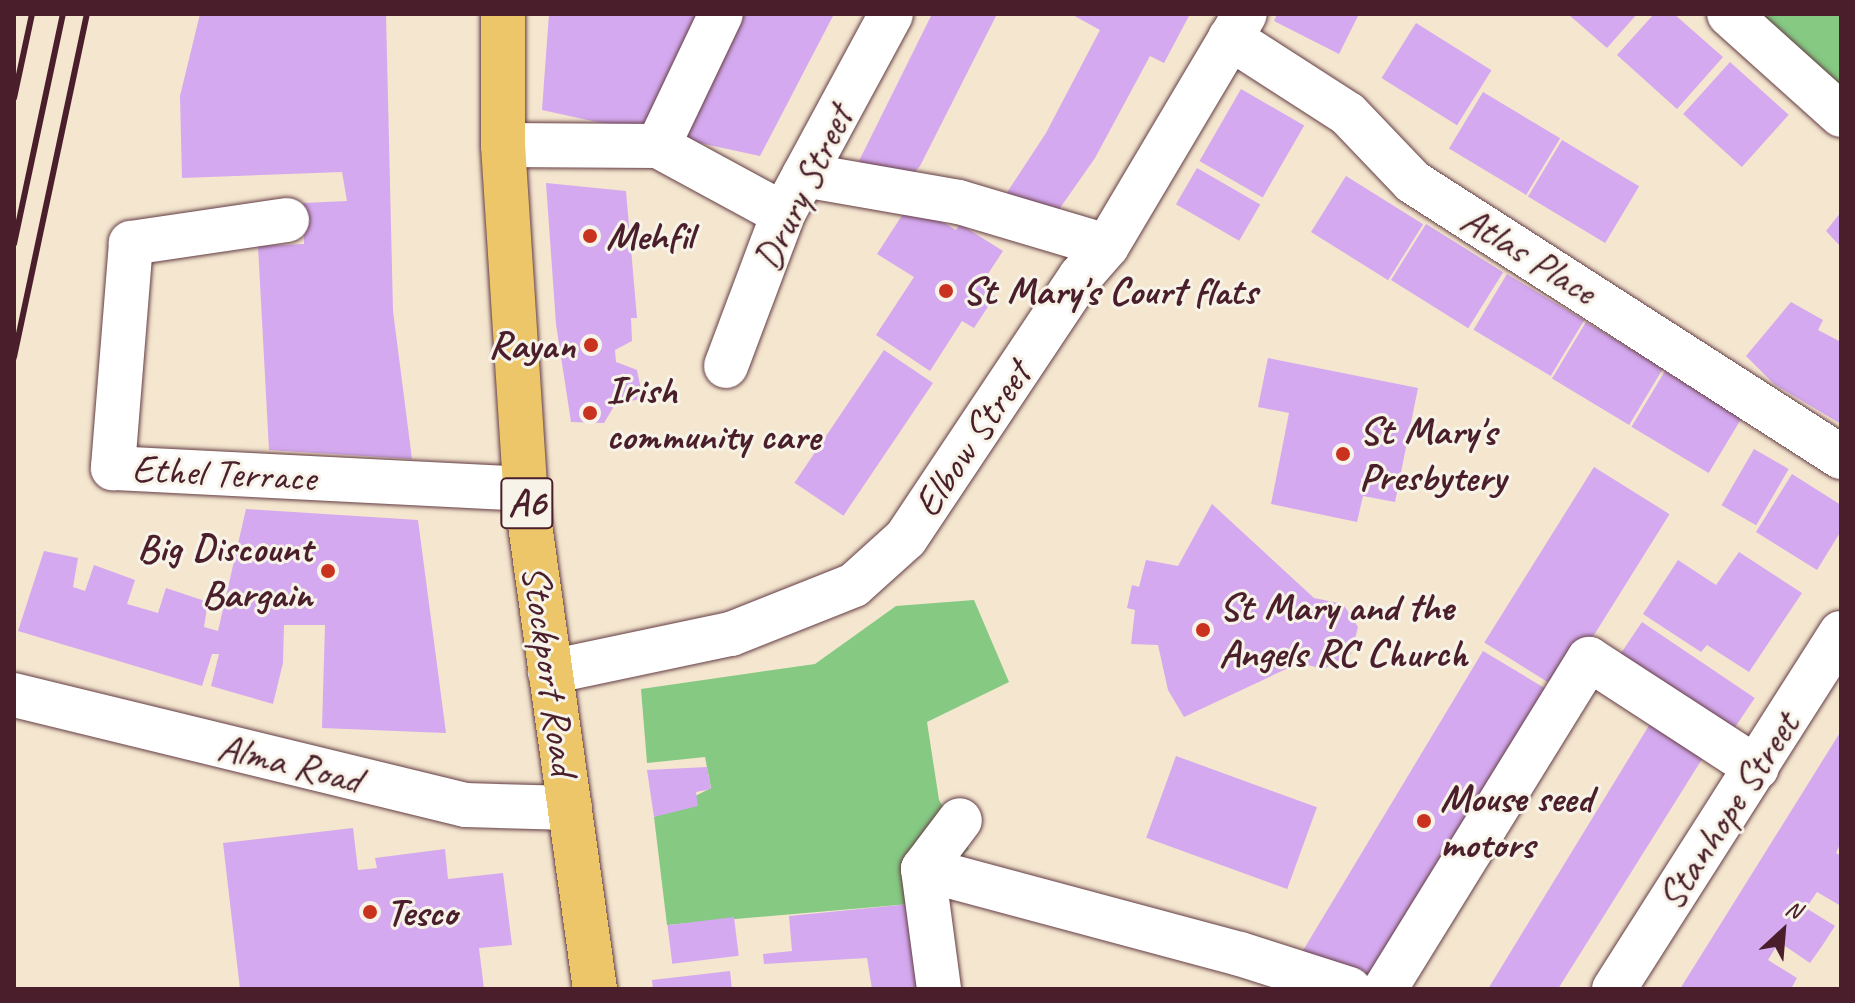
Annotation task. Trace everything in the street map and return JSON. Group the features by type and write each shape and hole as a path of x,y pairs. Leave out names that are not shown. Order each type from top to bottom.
{"highway":[{"name":"Stockport Road","path":"503,14 503,145 525,489 595,989"}],"street":[{"path":"658,146 721,14"},
{"name":"Drury Street","path":"726,366 783,214 891,14"},
{"path":"1729,14 1841,115"},
{"name":"Elbow Street","path":"550,672 731,634 854,585 906,538 1080,277 1107,246 1238,26"},
{"name":"Atlas Place","path":"1238,26 1348,114 1413,182 1841,457"},
{"path":"503,145 658,146 783,214"},
{"path":"804,175 959,202 1107,246"},
{"name":"Ethel Terrace","path":"287,220 131,243 113,468 525,489"},
{"name":"Stanhope Street","path":"1614,989 1841,633"},
{"path":"1385,989 1589,659 1757,768"},
{"name":"Alma Road","path":"14,695 465,805 570,808"},
{"path":"939,989 923,869 960,820"},
{"path":"923,869 1240,954 1350,989"}],"green space":[{"path":"1729,14 1841,14 1841,115"},
{"path":"974,600 1009,682 927,722 939,800 969,849 910,904 667,925 654,817 711,788 705,757 647,763 641,689 815,664 896,606"}],"building":[{"path":"200,14 386,14 393,311 412,459 269,450 258,246 304,244 303,203 347,201 342,172 182,178 180,96"},
{"path":"549,14 704,14 647,133 542,110"},
{"path":"741,14 834,14 760,156 681,139"},
{"path":"932,14 997,14 920,166 908,180 856,167"},
{"path":"1071,14 1190,14 1164,63 1150,56 1095,158 1053,218 1004,197 1046,133 1100,30"},
{"path":"1277,14 1359,14 1339,54 1274,21"},
{"path":"1568,14 1637,14 1607,48"},
{"path":"1654,14 1674,14 1723,57 1677,109 1617,55"},
{"path":"1416,23 1491,70 1457,125 1382,78"},
{"path":"1730,62 1789,115 1742,167 1683,114"},
{"path":"1241,89 1304,126 1263,197 1200,161"},
{"path":"1483,92 1560,138 1526,195 1449,149"},
{"path":"1562,140 1639,186 1605,243 1528,197"},
{"path":"1197,168 1260,204 1239,241 1176,204"},
{"path":"1346,176 1423,224 1388,280 1311,232"},
{"name":"Mehfil","path":"546,183 626,191 637,318 631,318 632,341 615,350 616,362 637,370 643,399 616,403 604,423 571,422 556,324"},
{"name":"St Mary's Court flats","path":"910,203 956,230 960,224 1003,251 980,286 995,296 974,328 962,321 930,371 876,335 914,277 877,254"},
{"path":"1841,212 1841,247 1826,231"},
{"path":"1426,224 1503,272 1468,328 1391,280"},
{"path":"1507,274 1584,320 1551,376 1474,330"},
{"path":"1791,302 1823,320 1818,330 1841,342 1841,424 1774,384 1746,356"},
{"path":"1586,322 1663,368 1629,425 1552,379"},
{"path":"884,350 933,383 843,516 795,483"},
{"name":"St Mary's Presbytery","path":"1268,358 1418,388 1395,502 1363,496 1357,522 1271,504 1289,413 1258,407"},
{"path":"1665,371 1742,417 1709,473 1632,427"},
{"path":"1754,449 1789,469 1756,525 1722,505"},
{"path":"1594,467 1669,514 1560,690 1484,643"},
{"path":"1792,474 1841,505 1841,531 1817,570 1756,532"},
{"path":"1212,504 1314,598 1343,604 1358,627 1351,654 1324,669 1299,663 1184,717 1168,690 1158,645 1131,644 1135,610 1127,608 1132,585 1139,587 1146,560 1178,566"},
{"path":"246,509 418,520 446,733 322,728 325,625 284,625 283,663 273,704 211,686 219,654 212,654 202,686 18,631 44,551 78,558 73,587 85,591 94,565 135,580 127,604 158,613 166,588 208,602 204,627 218,631"},
{"path":"1739,552 1802,593 1749,672 1707,645 1701,652 1643,614 1678,560 1716,585"},
{"path":"1642,622 1755,698 1728,737 1616,661"},
{"name":"Mouse seed motors","path":"1483,651 1551,692 1372,989 1362,989 1302,953"},
{"path":"1656,714 1709,748 1558,989 1488,989"},
{"path":"1841,731 1841,842 1836,853 1841,856 1841,906 1817,892 1806,908 1835,926 1810,963 1779,942 1768,960 1797,978 1791,989 1680,989"},
{"path":"1176,756 1317,807 1287,889 1146,838"},
{"path":"707,767 711,789 696,792 698,806 654,817 647,770"},
{"name":"Tesco","path":"353,828 358,870 377,868 375,858 445,849 448,879 503,873 512,945 479,948 484,989 240,989 223,843"},
{"path":"910,904 924,989 872,989 867,958 764,964 763,954 792,951 789,916"},
{"path":"734,917 739,956 672,964 667,925"},
{"path":"730,971 732,989 653,989 652,980"}],"railway":[{"path":"14,98 32,14"},
{"path":"14,244 63,14"},
{"path":"14,357 87,14"}],"place":[{"name":"Mehfil","path":"590,236"},
{"name":"St Mary's Court flats","path":"946,291"},
{"name":"Rayan","path":"591,345"},
{"name":"Irish community care","path":"590,413"},
{"name":"St Mary's Presbytery","path":"1343,454"},
{"name":"Big Discount Bargain","path":"328,571"},
{"name":"St Mary and the Angels RC Church","path":"1203,630"},
{"name":"Mouse seed motors","path":"1424,821"},
{"name":"Tesco","path":"370,912"}]}
